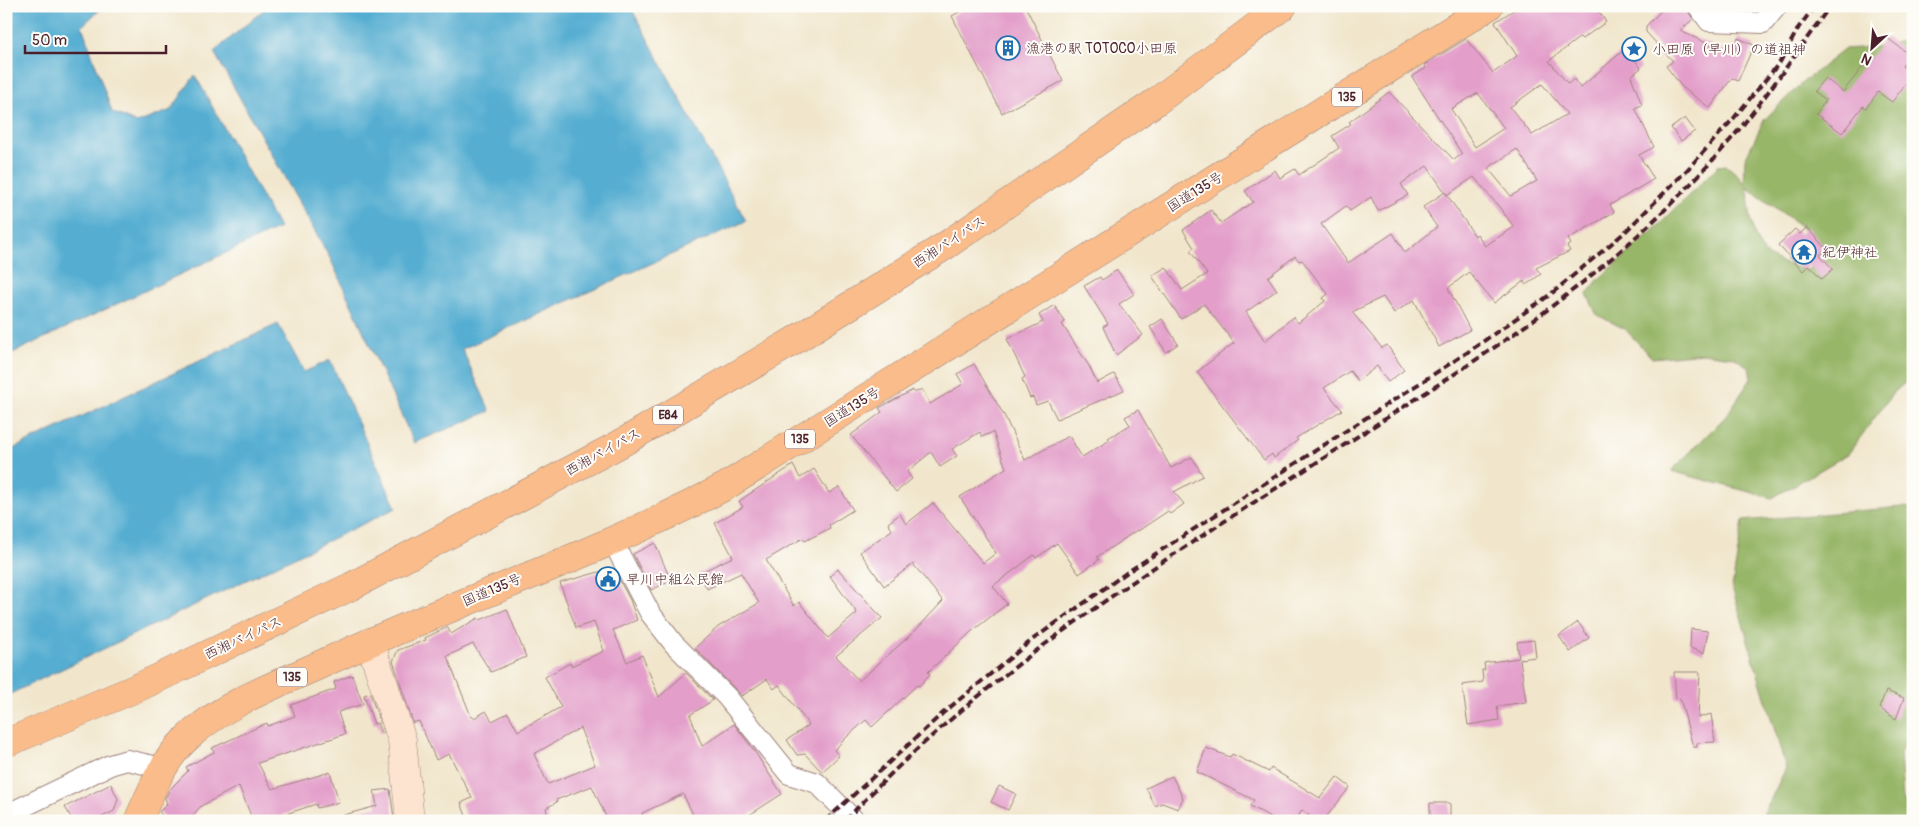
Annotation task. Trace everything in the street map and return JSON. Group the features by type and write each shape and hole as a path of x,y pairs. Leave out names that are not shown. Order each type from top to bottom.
{"highway":[{"name":"西湘バイパス","path":"6,731 144,671 355,571 614,436 787,333 950,231 1163,85 1268,6"},
{"name":"西湘バイパス","path":"6,743 139,687 350,587 620,444 792,342 944,246 1157,101 1283,6"},
{"name":"国道135号","path":"138,821 162,768 184,740 216,715 370,642 612,540 726,486 1489,6"}],"main road":[{"path":"370,642 402,740 410,821"}],"street":[{"path":"1698,6 1709,20 1763,23 1777,6"},
{"path":"612,540 650,613 674,644 727,697 789,774 817,783 855,821"},
{"path":"6,815 110,765 127,760 162,768"}],"green space":[{"path":"1913,38 1913,376 1893,393 1848,454 1772,498 1671,471 1726,416 1751,379 1749,367 1733,357 1703,353 1652,358 1625,329 1597,315 1587,294 1598,280 1660,224 1718,166 1726,165 1739,176 1744,185 1745,159 1764,120 1803,82 1845,49 1883,46","holes":["1746,187 1798,224 1813,240 1817,256 1809,270 1780,262 1763,251 1754,233"]},
{"path":"1902,507 1913,508 1913,726 1900,753 1903,799 1913,821 1760,821 1786,768 1732,587 1743,521"}],"water":[{"path":"6,6 104,6 82,26 112,112 137,123 171,110 195,75 279,228 6,356"},
{"path":"268,6 630,6 746,221 462,349 490,411 414,443 331,260 214,52"},
{"path":"278,324 304,372 330,360 396,508 6,696 6,452"}],"building":[{"name":"漁港の駅 TOTOCO小田原","path":"970,6 1025,6 1063,81 1002,113 952,16"},
{"path":"1520,6 1595,6 1606,22 1582,39 1580,37 1549,61 1568,84 1574,79 1580,88 1626,48 1641,68 1631,76 1642,105 1635,108 1654,147 1639,155 1654,179 1610,205 1614,212 1568,239 1571,244 1567,246 1570,251 1536,268 1541,274 1526,285 1524,281 1494,303 1469,272 1448,288 1470,330 1439,347 1414,300 1394,313 1383,297 1352,312 1382,348 1387,345 1404,370 1388,382 1377,366 1358,381 1350,371 1324,388 1342,410 1296,438 1298,440 1274,458 1272,454 1264,460 1197,372 1234,343 1204,304 1181,319 1152,276 1166,267 1182,290 1207,274 1190,251 1194,248 1183,230 1211,210 1221,223 1253,202 1245,191 1275,170 1280,178 1295,169 1299,175 1339,148 1332,136 1351,124 1349,122 1389,92 1454,160 1462,154 1412,77 1426,68 1424,65 1466,39 1493,73 1517,56 1495,22","holes":["1542,84 1567,114 1532,135 1510,107","1478,93 1504,128 1475,147 1451,109","1517,149 1537,181 1511,196 1488,168","1427,166 1445,192 1423,207 1437,227 1405,253 1393,233 1348,263 1321,224 1346,206 1350,211 1371,197 1378,211 1408,195 1401,184","1474,177 1514,227 1485,246 1477,234 1475,236 1447,195","1295,256 1299,261 1302,260 1328,294 1323,298 1325,301 1298,323 1293,317 1265,341 1246,312 1277,290 1268,277"]},
{"path":"1666,6 1685,6 1693,19 1680,31 1733,55 1738,38 1754,45 1738,81 1732,78 1710,108 1682,87 1666,66 1673,61 1646,32 1646,26"},
{"path":"1886,37 1910,55 1902,66 1913,74 1892,102 1878,92 1866,108 1863,106 1842,133 1816,114 1826,100 1814,91 1825,78 1843,92"},
{"path":"1685,118 1695,131 1681,141 1671,128"},
{"name":"紀伊神社","path":"1807,227 1827,249 1820,255 1833,269 1822,279 1809,265 1803,271 1778,245 1795,229 1800,234"},
{"path":"1117,270 1134,294 1119,304 1143,335 1116,355 1103,327 1108,324 1084,286 1100,277 1102,280"},
{"path":"1054,305 1065,322 1062,324 1089,366 1097,383 1114,374 1124,390 1057,419 1048,401 1036,405 1033,397 1030,398 1022,379 1025,377 1007,339 1043,322 1039,315"},
{"path":"1162,319 1178,344 1166,352 1150,327"},
{"path":"974,364 1005,417 1025,460 1069,436 1082,457 1130,425 1125,417 1138,410 1171,468 1192,457 1203,476 1174,492 1184,504 1170,514 1168,511 1137,530 1097,557 1099,560 1079,574 1057,543 1036,558 1034,555 993,586 1007,604 971,632 928,672 930,674 919,686 917,685 872,727 866,720 848,736 834,750 839,756 822,772 805,754 797,755 787,740 809,725 779,685 774,689 767,679 742,696 695,648 718,627 759,603 741,573 707,589 699,573 733,557 715,523 743,507 739,501 793,465 800,478 814,469 829,493 839,487 853,510 829,525 830,528 805,541 803,538 766,560 794,606 799,602 828,638 857,613 830,576 838,569 882,618 836,656 859,681 915,631 943,601 913,564 884,586 860,552 892,530 888,523 900,514 906,524 933,503 983,563 996,553 960,497 1006,468 993,432 982,437 980,432 952,449 957,456 940,467 931,452 907,472 912,479 896,492 851,435 882,412 879,408 913,390 914,393 922,389 930,404 963,384 957,374"},
{"path":"655,543 671,581 651,590 633,554"},
{"path":"613,568 630,600 637,620 613,630 627,662 642,655 659,697 686,673 713,700 690,715 702,746 734,724 753,749 782,794 740,821 696,821 683,794 642,813 645,821 608,821 592,786 556,800 557,802 546,808 549,821 468,821 461,803 472,798 449,754 436,760 419,721 413,723 393,661 398,650 426,640 425,638 447,627 451,634 478,618 480,620 507,609 526,657 491,672 473,644 447,656 471,716 474,718 486,711 492,721 508,713 518,731 561,707 545,677 570,663 571,666 604,651 594,622 576,628 560,583","holes":["580,728 595,765 548,784 534,754"]},
{"path":"1578,622 1589,638 1570,652 1559,636"},
{"path":"1691,629 1708,631 1704,653 1690,648"},
{"path":"1534,640 1536,657 1520,659 1526,702 1497,706 1499,720 1468,725 1462,685 1483,682 1482,670 1485,670 1484,663 1519,658 1517,642"},
{"path":"1674,672 1700,672 1698,718 1711,714 1715,742 1697,743 1697,747 1693,747 1680,698 1676,699"},
{"path":"352,675 363,704 338,712 345,734 258,763 272,789 330,772 339,802 317,808 316,804 283,815 285,821 253,821 239,786 201,806 188,821 168,821 159,812 167,804 165,798 170,789 188,771 186,767 214,752 212,748 267,723 268,726 295,716 291,705 336,689 334,682"},
{"path":"1886,691 1904,698 1896,719 1879,708"},
{"path":"370,693 383,732 381,733 377,723 374,724 364,695"},
{"path":"1206,748 1230,757 1232,754 1269,772 1271,768 1320,798 1337,777 1350,787 1323,821 1316,821 1302,810 1296,821 1278,821 1250,806 1254,800 1197,772"},
{"path":"1172,776 1183,798 1178,809 1162,803 1155,806 1146,788"},
{"path":"111,784 118,799 114,811 94,821 73,821 65,807"},
{"path":"999,786 1016,794 1008,810 991,802"},
{"path":"390,789 394,819 341,821 340,816 377,806 374,791"},
{"path":"1430,803 1450,803 1450,820 1430,820"}],"railway":[{"path":"825,821 943,713 1032,640 1129,571 1468,352 1551,294 1624,233 1687,170 1734,118 1780,62 1799,27 1815,6"},
{"path":"845,821 905,760 969,704 1106,600 1520,330 1610,260 1682,193 1726,146 1830,6"}],"place":[{"name":"漁港の駅 TOTOCO小田原","path":"1008,48"},
{"name":"小田原（早川）の道祖神","path":"1634,49"},
{"name":"紀伊神社","path":"1804,252"},
{"name":"早川中組公民館","path":"608,579"}]}
